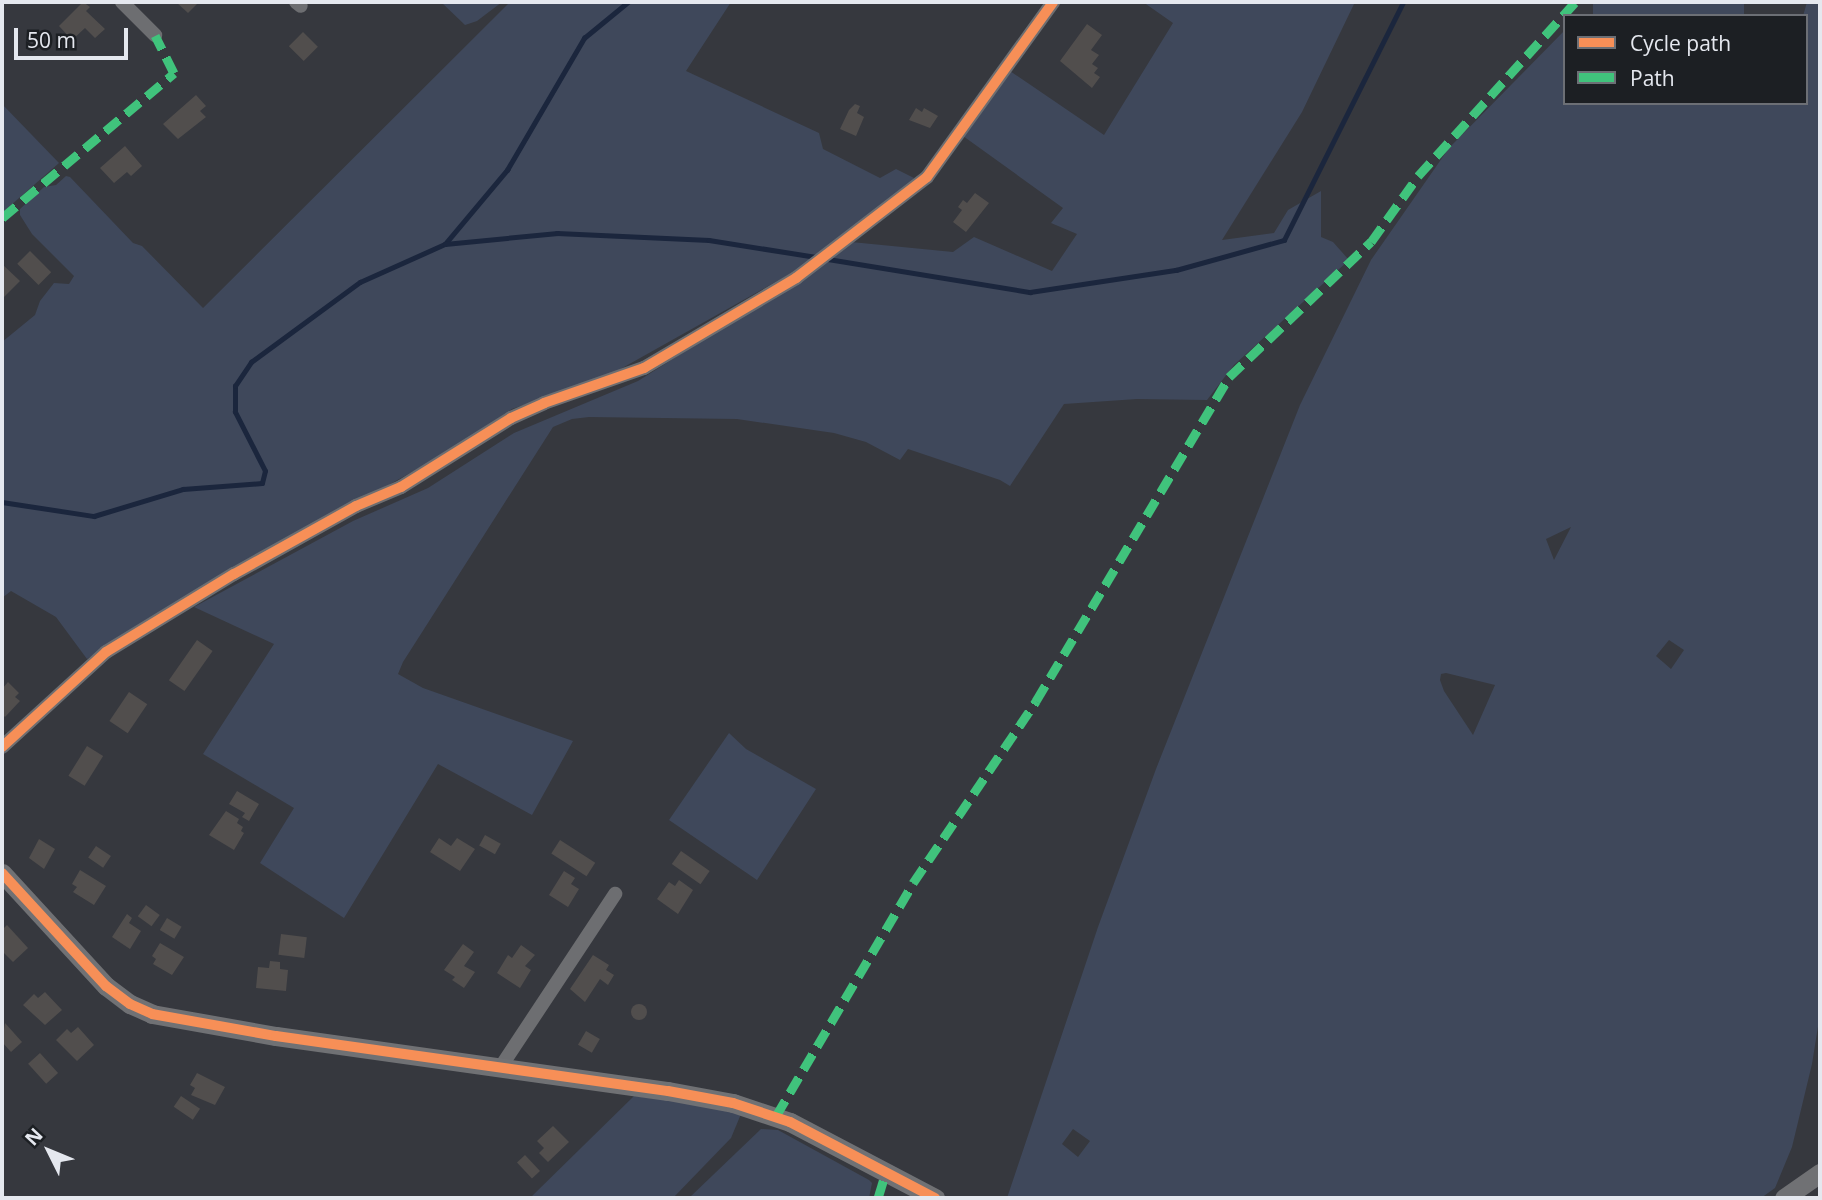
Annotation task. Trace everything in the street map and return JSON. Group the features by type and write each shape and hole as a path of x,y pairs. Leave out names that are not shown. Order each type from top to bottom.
{"street":[{"path":"122,2 155,35"},
{"path":"2,747 106,652 234,574 356,506 401,487 511,418 544,403 644,368 796,278 928,177 1053,2"},
{"path":"2,873 106,986 130,1004 152,1014 276,1036 704,1097 754,1109 829,1141 935,1198"},
{"path":"500,1068 615,894"},
{"path":"1784,1198 1820,1174"}],"shaded area":[{"path":"441,2 502,2 477,21 465,25"},
{"path":"510,2 731,2 686,71 819,133 823,149 880,178 896,169 914,178 901,193 841,241 953,252 974,237 1052,271 1077,234 1051,223 1063,208 963,136 1010,71 1104,135 1173,23 1143,2 1355,2 1302,112 1222,240 1274,233 1288,210 1321,191 1321,237 1333,242 1349,260 1234,365 1207,400 1137,399 1064,404 1010,486 1000,480 908,449 900,460 866,442 834,433 737,419 589,417 572,419 553,427 403,662 398,674 423,688 573,741 532,815 438,764 344,918 260,863 294,808 203,754 274,644 194,607 353,521 428,488 514,433 638,381 798,280 788,275 608,376 512,409 448,452 161,611 87,659 56,617 11,591 2,598 2,342 35,315 40,301 54,283 69,284 74,276 32,234 20,215 20,209 44,187 56,185 66,176 70,177 133,243 142,246 203,308"},
{"path":"1593,2 1744,2 1744,14 1593,14"},
{"path":"1807,2 1820,2 1820,1014 1812,1064 1792,1147 1775,1188 1761,1198 1007,1198 1098,927 1156,769 1300,405 1371,260 1449,148 1563,32 1563,105 1808,105 1808,14 1804,14","holes":["1571,527 1554,560 1546,539","1669,640 1684,650 1671,669 1656,656","1441,674 1495,685 1473,735 1444,691 1440,680","1073,1129 1090,1141 1078,1157 1062,1144"]},
{"path":"2,104 59,163 2,213"},
{"path":"729,733 746,749 816,789 757,880 669,820"},
{"path":"634,1096 708,1105 741,1114 731,1138 673,1198 530,1198"},
{"path":"761,1129 778,1130 869,1180 872,1183 869,1198 689,1198"}],"building":[{"path":"83,2 90,7 86,11 105,29 95,38 85,28 72,40 59,26"},
{"path":"176,2 199,2 188,13"},
{"path":"1087,24 1102,35 1091,50 1099,55 1092,64 1098,68 1094,73 1100,77 1092,88 1060,61"},
{"path":"303,32 318,47 304,61 289,46"},
{"path":"196,95 206,106 200,111 206,117 178,139 163,124"},
{"path":"855,104 860,106 857,113 864,117 856,136 840,129"},
{"path":"916,108 922,112 924,108 938,116 930,128 909,120"},
{"path":"125,146 142,166 131,176 127,172 114,183 100,168"},
{"path":"975,193 989,203 966,232 953,222 962,210 958,207 963,200 967,203"},
{"path":"30,251 51,272 38,285 17,264"},
{"path":"2,264 20,281 2,299"},
{"path":"197,640 213,651 184,691 169,680"},
{"path":"8,682 19,693 15,697 20,701 5,717 2,714 2,689"},
{"path":"129,692 147,704 128,733 109,721"},
{"path":"87,746 103,756 85,786 68,776"},
{"path":"237,791 259,804 249,821 242,817 245,813 229,804"},
{"path":"226,811 239,819 237,823 243,827 241,831 244,833 234,850 209,835"},
{"path":"485,835 501,844 495,854 479,845"},
{"path":"439,838 451,846 457,838 475,849 460,871 430,852"},
{"path":"39,839 55,849 44,869 29,858"},
{"path":"560,840 595,863 587,876 551,853"},
{"path":"96,846 111,856 103,868 88,858"},
{"path":"681,851 710,871 700,884 672,864"},
{"path":"80,870 106,886 94,905 73,892 77,887 72,884"},
{"path":"564,871 575,878 571,884 579,889 568,907 549,895"},
{"path":"679,880 693,890 678,914 657,899 669,882 675,886"},
{"path":"146,905 160,915 152,926 138,916"},
{"path":"127,914 132,918 129,923 141,931 130,949 112,937"},
{"path":"167,918 182,927 174,939 160,930"},
{"path":"7,925 28,948 13,962 2,951 2,930"},
{"path":"281,934 307,937 304,958 278,955"},
{"path":"160,943 184,957 172,975 153,964 156,959 152,956"},
{"path":"463,944 474,952 464,966 475,972 464,988 452,980 455,977 444,970"},
{"path":"521,945 535,955 525,966 531,970 520,988 497,973 508,955 512,958"},
{"path":"593,955 609,965 606,970 614,975 608,985 600,979 585,1002 570,989"},
{"path":"270,961 280,962 280,969 288,970 286,991 256,988 258,967 269,968"},
{"path":"45,992 62,1010 45,1025 23,1005 34,994 38,998"},
{"path":"639,1004 645,1006 645,1018 639,1020 633,1018 631,1012 633,1006"},
{"path":"5,1023 22,1042 11,1052 2,1042"},
{"path":"78,1027 94,1045 77,1061 56,1040 67,1029 71,1033"},
{"path":"586,1031 600,1039 592,1053 578,1045"},
{"path":"40,1053 58,1073 46,1084 28,1064"},
{"path":"197,1073 225,1087 215,1105 191,1095 195,1088 190,1085"},
{"path":"181,1096 200,1109 193,1120 174,1107"},
{"path":"553,1126 569,1142 548,1162 539,1153 544,1148 537,1141"},
{"path":"525,1155 540,1171 532,1179 517,1163"}],"waterway":[{"path":"445,244 507,170 584,38 628,2"},
{"path":"828,259 1030,292 1176,270 1284,240 1403,2"},
{"path":"2,502 94,516 183,489 262,483 265,471 235,412 235,386 251,362 360,282 445,244 557,233 709,240 816,257"}],"marked path":[{"path":"1564,14 1575,2"},
{"path":"776,1116 913,883 1036,701 1229,377 1371,242 1418,176 1563,15"},
{"path":"2,218 174,73 155,35"},
{"path":"878,1198 886,1172"}],"cycle path":[{"path":"2,747 106,652 234,574 356,506 401,487 511,418 544,403 644,368 796,278 927,177 1053,2"},
{"path":"2,873 106,986 130,1004 152,1014 276,1036 668,1091 733,1103 790,1122 935,1198"}]}
